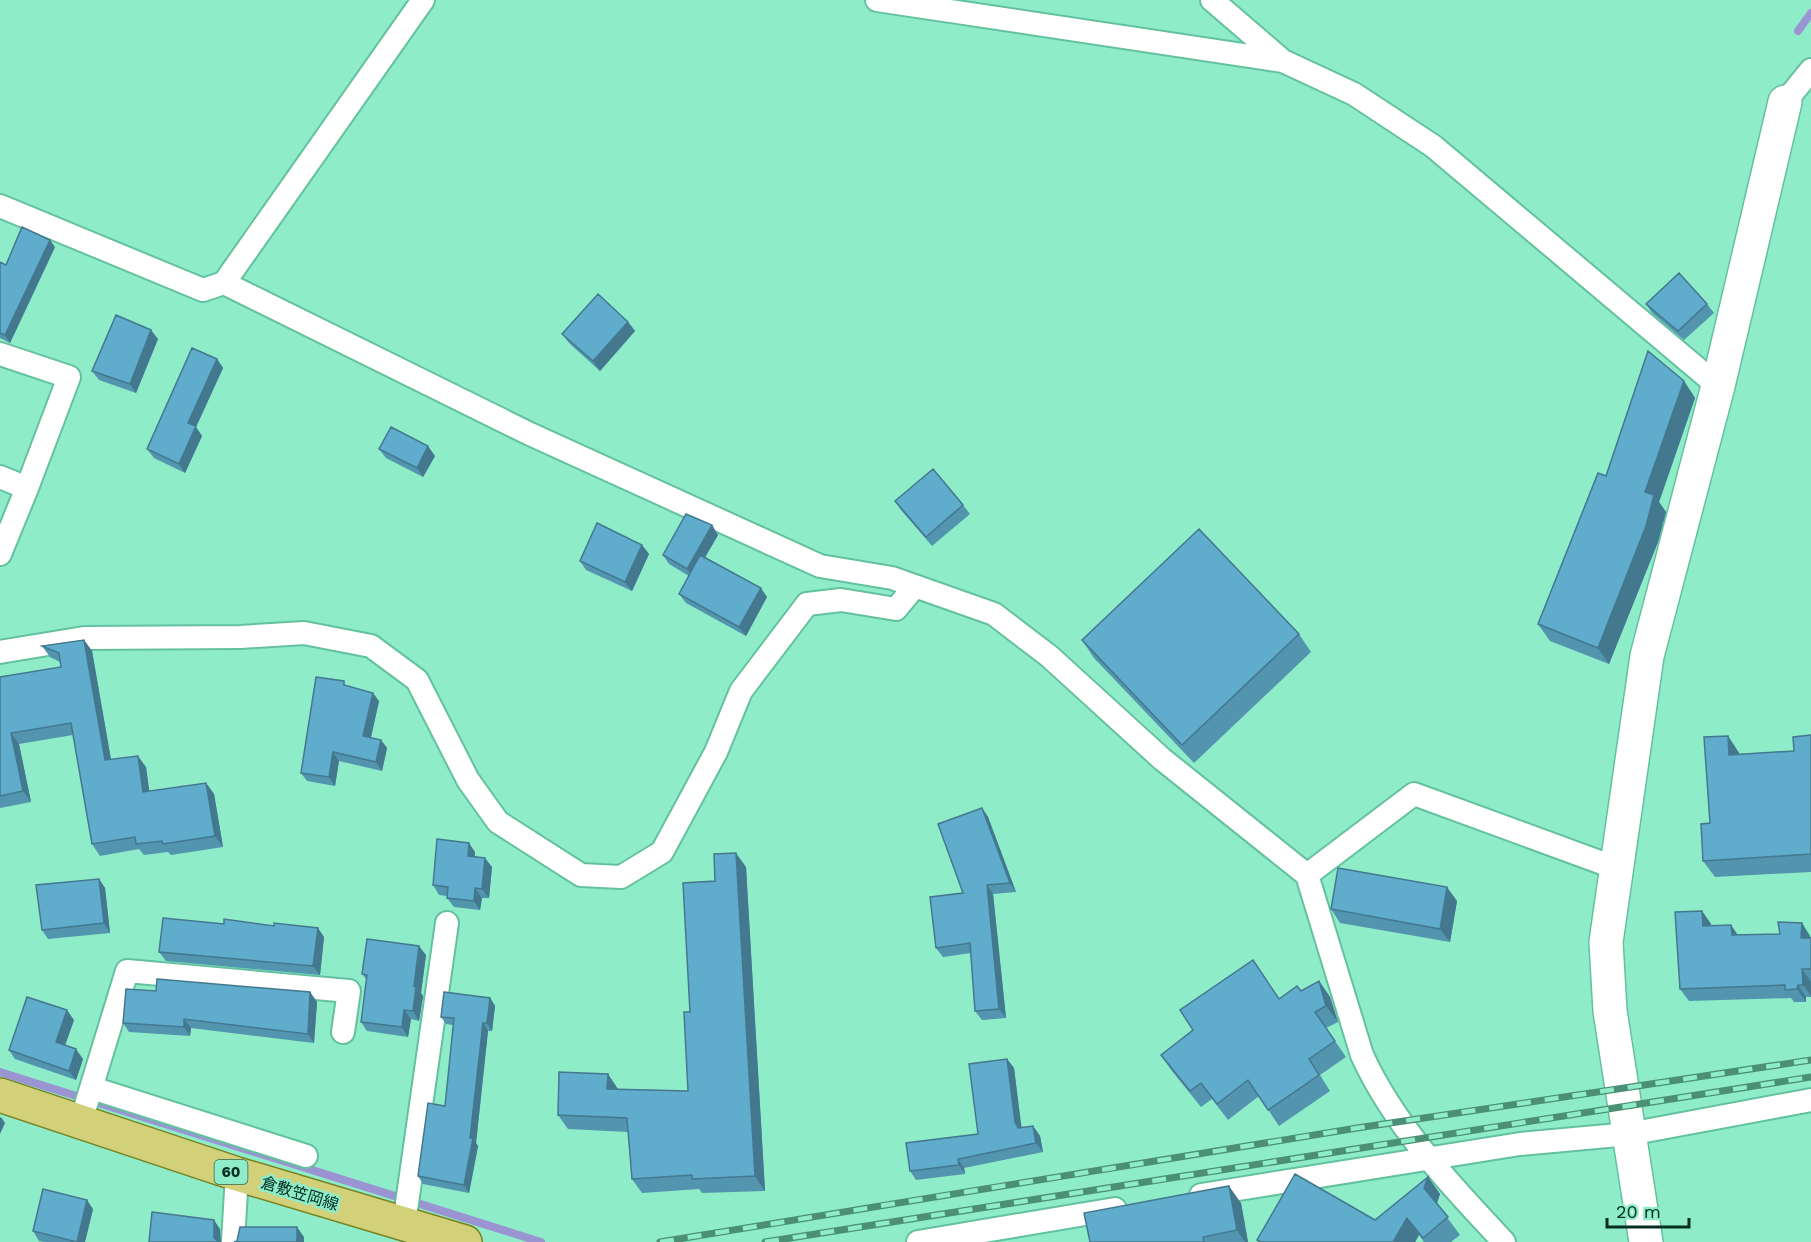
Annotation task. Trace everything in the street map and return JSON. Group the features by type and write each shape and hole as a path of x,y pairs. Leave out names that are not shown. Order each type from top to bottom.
{"main road":[{"name":"倉敷笠岡線","path":"0,1095 87,1102 237,1174 407,1209 465,1242"}],"street":[{"path":"0,206 203,290 224,283 423,0"},
{"path":"877,0 1283,61"},
{"path":"1212,0 1283,61 1354,94 1433,146 1718,386"},
{"path":"1646,1242 1610,1011 1606,942 1616,868 1647,656 1718,386 1785,102 1811,69"},
{"path":"224,283 530,434 820,566 892,578 994,614 1049,656 1162,759 1307,874 1362,1055 1388,1105 1504,1242"},
{"path":"0,354 69,377 0,554"},
{"path":"0,477 27,488"},
{"path":"0,652 84,638 240,637 304,633 371,646 417,680 468,780 498,822 581,875 621,876 662,852 716,752 741,691 807,604 840,600 896,609 915,586"},
{"path":"1307,874 1414,794 1616,868"},
{"path":"407,1209 447,923"},
{"path":"306,1156 87,1102 127,971 349,991 343,1032"},
{"path":"1174,1200 1520,1144 1629,1134 1811,1100"},
{"path":"233,1242 237,1174"},
{"path":"918,1242 1139,1205"}],"building":[{"path":"22,227 50,240 5,335 0,333 0,262 6,265"},
{"path":"1679,273 1707,304 1678,331 1646,304"},
{"path":"598,294 628,322 593,361 562,334"},
{"path":"116,315 151,330 130,384 92,371"},
{"path":"192,348 217,359 188,423 196,426 179,464 147,449"},
{"path":"1648,351 1684,381 1645,492 1654,495 1646,526 1598,648 1538,624 1598,473 1606,476"},
{"path":"391,427 428,446 417,468 379,449"},
{"path":"933,469 963,505 926,537 895,501"},
{"path":"686,514 712,525 687,569 663,555"},
{"path":"597,523 642,545 625,582 580,561"},
{"path":"1199,529 1299,634 1182,745 1082,640"},
{"path":"700,555 761,588 739,627 679,594"},
{"path":"84,640 105,760 138,756 143,792 206,783 215,836 163,844 162,841 136,844 135,837 92,844 71,723 11,733 23,791 0,796 0,677 61,667 59,653 42,646"},
{"path":"316,677 344,681 344,685 373,693 363,736 381,740 376,762 333,752 329,777 301,773"},
{"path":"1811,735 1811,854 1703,861 1701,824 1710,823 1704,737 1728,736 1729,755 1794,751 1793,737"},
{"path":"982,808 1010,883 987,885 999,1009 975,1011 970,943 936,948 930,897 963,893 938,824"},
{"path":"437,839 469,843 468,856 485,858 482,889 475,888 474,901 447,898 448,887 433,885"},
{"path":"736,853 755,1176 692,1179 692,1175 632,1179 627,1118 558,1115 559,1072 608,1074 607,1089 688,1091 684,1012 690,1012 683,883 715,881 714,854"},
{"path":"1338,868 1447,887 1440,929 1331,909"},
{"path":"99,879 104,923 42,930 36,885"},
{"path":"1702,911 1703,926 1731,925 1732,935 1780,934 1778,922 1802,923 1801,938 1811,938 1811,969 1802,969 1803,985 1798,985 1797,989 1785,990 1785,985 1680,989 1675,912"},
{"path":"163,918 224,924 224,919 274,926 274,923 318,928 313,966 159,952"},
{"path":"367,939 419,946 413,1011 404,1010 402,1027 361,1022 367,975 362,974"},
{"path":"1253,960 1279,999 1297,986 1301,991 1319,981 1326,1006 1315,1012 1335,1041 1309,1059 1319,1075 1268,1110 1248,1080 1217,1104 1201,1083 1190,1091 1161,1055 1193,1030 1180,1010"},
{"path":"157,979 310,992 308,1034 184,1019 184,1027 123,1023 126,989 156,991"},
{"path":"444,992 490,998 487,1023 483,1023 470,1138 473,1138 464,1185 418,1176 428,1103 445,1106 454,1018 441,1017"},
{"path":"27,997 67,1010 56,1042 76,1049 69,1071 9,1050"},
{"path":"1007,1059 1015,1122 1018,1128 1033,1126 1036,1143 958,1159 959,1165 910,1171 906,1143 978,1134 969,1064"},
{"path":"1295,1174 1375,1220 1428,1177 1424,1188 1448,1217 1423,1238 1407,1218 1393,1242 1261,1242 1257,1240"},
{"path":"1229,1186 1237,1230 1203,1237 1204,1242 1090,1242 1084,1213"},
{"path":"43,1189 87,1200 77,1242 33,1231"},
{"path":"152,1212 214,1220 214,1238 219,1242 149,1242"},
{"path":"240,1227 297,1227 297,1242 234,1242 237,1241"}],"waterway":[{"path":"1798,31 1811,13"},
{"path":"0,1072 541,1242"}],"railway":[{"path":"660,1242 1357,1128 1811,1060"},
{"path":"765,1242 1811,1077"}]}
